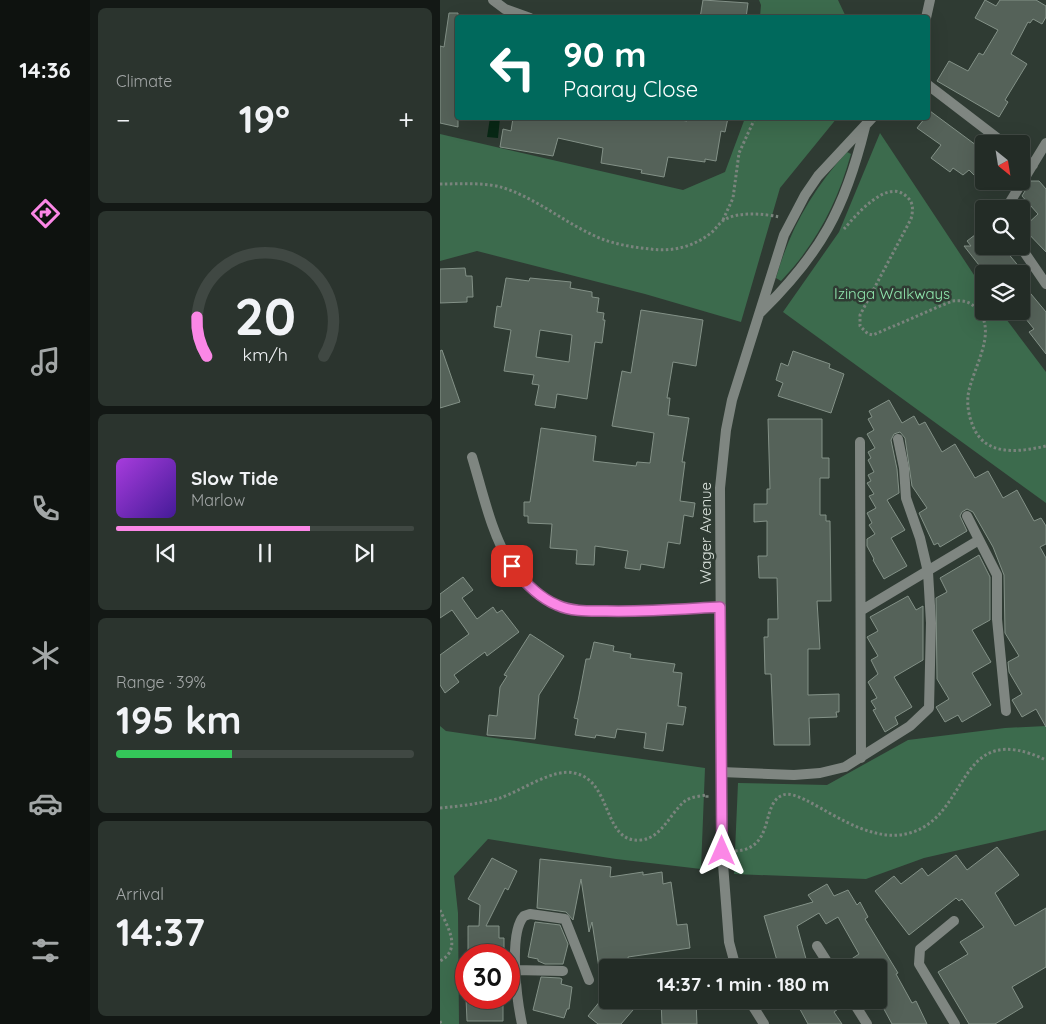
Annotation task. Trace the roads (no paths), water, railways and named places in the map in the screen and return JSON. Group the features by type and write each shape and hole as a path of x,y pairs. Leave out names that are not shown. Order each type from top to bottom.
{"street":[{"path":"493,0 505,9 522,15"},
{"path":"927,15 930,0"},
{"path":"930,87 993,135"},
{"name":"Wager Avenue","path":"734,959 729,942 722,851 720,488 726,430 739,371 760,314 775,256 791,220 818,176 870,120"},
{"name":"Wager Avenue","path":"760,314 799,273 824,238 849,184 865,127"},
{"path":"1011,200 1046,143"},
{"path":"1027,255 1044,277"},
{"path":"721,772 757,775 820,773 844,767 910,726 929,708 932,623 928,572 920,538 906,498 904,468 898,439"},
{"path":"860,442 861,758"},
{"path":"472,457 498,539 512,566 524,582 543,597 558,606 574,610 646,612 720,607"},
{"path":"967,516 997,574 997,619 1006,711"},
{"path":"862,610 980,540"},
{"path":"518,944 521,919 530,914 560,918 568,923 589,980"},
{"path":"954,921 920,949 919,964 955,1024"},
{"path":"817,946 825,959"},
{"path":"520,970 563,971"},
{"path":"520,1009 522,1024"},
{"path":"755,1009 764,1024"},
{"path":"858,1009 867,1024"}],"park label":[{"name":"Izinga Walkways","path":"892,294"}]}
